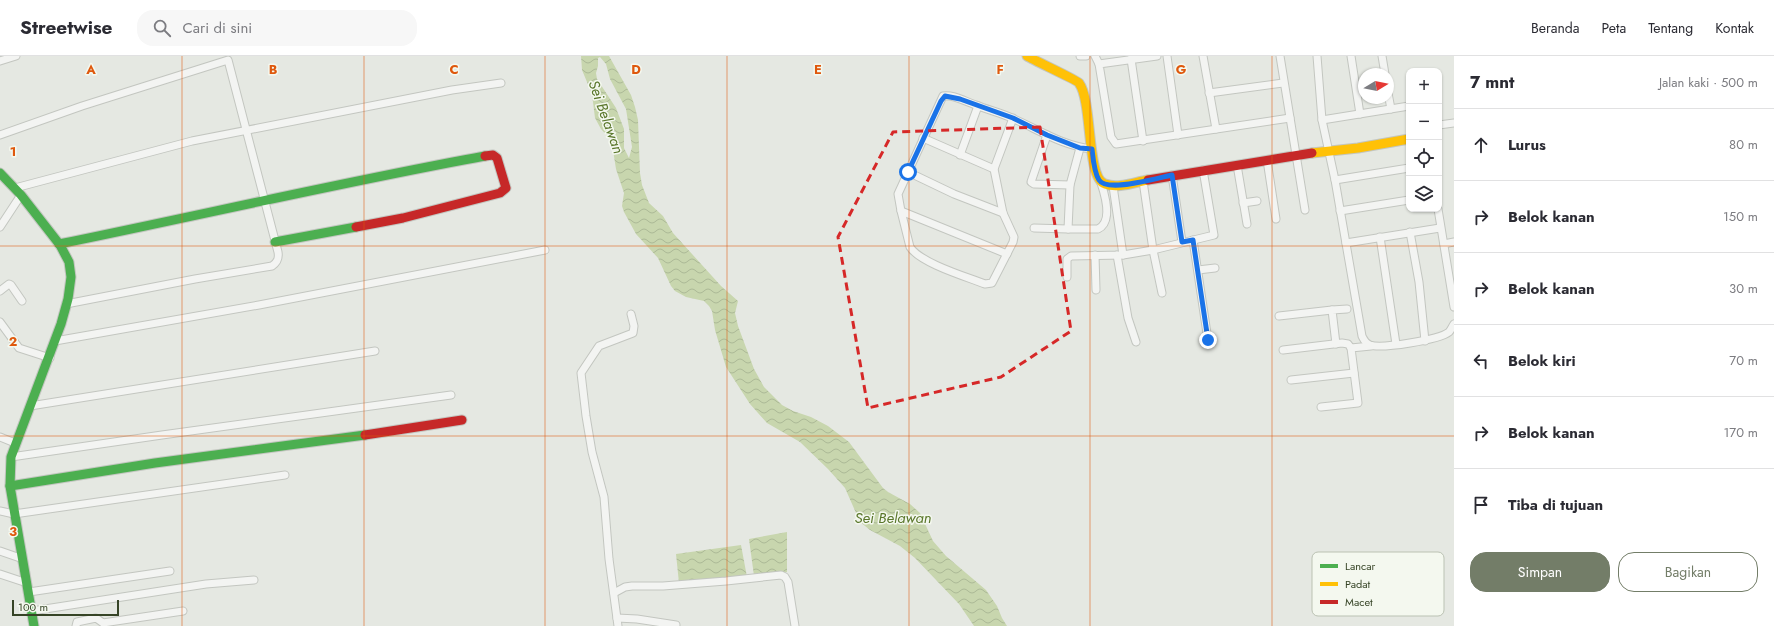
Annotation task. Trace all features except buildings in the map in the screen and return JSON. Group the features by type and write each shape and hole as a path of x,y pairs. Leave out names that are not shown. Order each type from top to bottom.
{"street":[{"path":"0,61 16,56"},
{"path":"1027,56 1042,65 1078,81 1081,85 1087,107 1092,149 1106,208 1105,223 1098,229 1034,228"},
{"path":"1080,56 1086,56"},
{"path":"1095,56 1099,64 1113,141 1118,144 1290,118"},
{"path":"1099,64 1157,56"},
{"path":"1167,56 1178,135"},
{"path":"1206,56 1209,93 1216,129"},
{"path":"1280,56 1283,83 1305,210"},
{"path":"1316,56 1322,120 1335,180 1362,336 1365,342 1371,346"},
{"path":"1351,56 1360,114"},
{"path":"1382,56 1384,68"},
{"path":"1131,59 1143,141"},
{"path":"0,135 82,106 228,60 279,256 277,262 272,266 66,304"},
{"path":"14,188 192,140 452,90 501,83"},
{"path":"1209,93 1283,83"},
{"path":"1013,118 994,169 1003,213 1014,237 1013,242 992,283 989,284 926,260 914,252 910,247 898,194 943,96 949,96 1013,118 1047,135 1080,148 1092,149"},
{"path":"1390,104 1391,109"},
{"path":"960,155 978,106"},
{"path":"1322,120 1406,106"},
{"path":"1442,124 1454,123"},
{"path":"1047,135 1030,182 1034,184 1070,185"},
{"path":"923,138 994,169"},
{"path":"1101,183 1113,186 1237,164 1406,139"},
{"path":"1068,229 1070,185 1080,148"},
{"path":"59,244 193,217 264,200 493,155 498,158 505,186 505,190 500,193 403,218 275,242"},
{"path":"1267,160 1276,219"},
{"path":"1237,164 1247,224"},
{"path":"1335,180 1406,168"},
{"path":"1067,277 1068,257 1120,255 1153,250 1214,235 1203,170"},
{"path":"908,172 954,194 1003,213"},
{"path":"0,173 21,195 59,244 69,261 72,271 72,279 66,304 50,358 11,457 10,486 34,626"},
{"path":"1172,175 1182,242"},
{"path":"1143,181 1153,250 1162,292"},
{"path":"1113,186 1128,318 1136,342"},
{"path":"0,227 21,195"},
{"path":"1340,211 1406,200"},
{"path":"1243,203 1257,201"},
{"path":"901,211 1007,254"},
{"path":"1438,212 1440,228 1452,274 1454,307"},
{"path":"1346,243 1440,228"},
{"path":"1410,232 1419,282 1425,341"},
{"path":"1380,237 1396,344"},
{"path":"1193,240 1208,340"},
{"path":"1444,244 1454,242"},
{"path":"54,341 252,306 545,250"},
{"path":"1095,256 1096,290"},
{"path":"1198,270 1215,268"},
{"path":"0,291 9,284 22,301"},
{"path":"1279,316 1347,309"},
{"path":"1332,310 1336,344"},
{"path":"618,626 604,497 592,452 581,373 599,346 632,333 634,326 631,314"},
{"path":"0,322 19,348 50,358"},
{"path":"1352,348 1425,341 1449,332 1454,324"},
{"path":"1283,350 1336,344 1348,344 1352,348 1358,403 1321,407"},
{"path":"30,406 375,351"},
{"path":"1291,380 1354,373"},
{"path":"11,457 451,395"},
{"path":"10,486 155,463 322,442 462,420"},
{"path":"0,437 15,444"},
{"path":"0,511 14,514 285,475"},
{"path":"0,551 23,559"},
{"path":"0,574 28,588 170,571"},
{"path":"614,593 625,587 632,586 663,586 781,575 785,577 788,582 795,626"},
{"path":"32,611 206,584 254,580"},
{"path":"76,626 77,622 96,618 103,623 183,611"},
{"path":"617,618 637,619 676,625"}],"highlighted area":[{"path":"1040,127 1071,331 1001,377 868,408 838,237 893,132"}],"water":[{"name":"Sei Belawan","path":"581,56 609,56 631,95 635,107 638,120 640,173 642,185 649,203 663,216 673,233 721,286 738,301 735,313 738,326 754,369 764,387 782,405 828,426 849,442 883,488 910,504 920,513 933,541 946,556 986,590 997,606 1007,626 974,626 959,604 915,558 900,546 870,530 860,522 845,488 828,469 800,442 767,423 750,404 726,367 715,330 712,311 709,306 704,301 686,297 675,291 671,286 658,258 636,234 624,212 622,206 624,193 616,169 612,144 595,118 592,94 582,70","holes":["600,57 606,64 610,79 626,109 632,147 629,158 624,148 624,129 616,108 597,79 596,73 598,58"]},
{"path":"787,532 787,572 754,576 749,539"},
{"path":"741,545 747,577 679,583 676,554"}],"traffic: fast":[{"path":"59,244 485,156"},
{"path":"0,173 21,195 60,245 69,262 71,277 68,299 61,324 11,457 10,486 34,626"},
{"path":"275,242 356,227"},
{"path":"10,486 155,463 365,435"}],"traffic: slow":[{"path":"1027,56 1079,83 1086,106 1092,154 1099,179 1105,184 1115,186 1148,180"},
{"path":"1312,153 1358,148 1406,140"}],"traffic: jam":[{"path":"1148,180 1312,153"},
{"path":"356,227 403,218 500,193 506,188 497,158 493,155 485,156"},
{"path":"365,435 462,420"}],"route":[{"path":"908,172 943,96 949,96 1013,118 1047,135 1080,148 1092,149 1095,168 1101,183 1113,186 1172,175 1182,242 1193,240 1208,340"}]}
